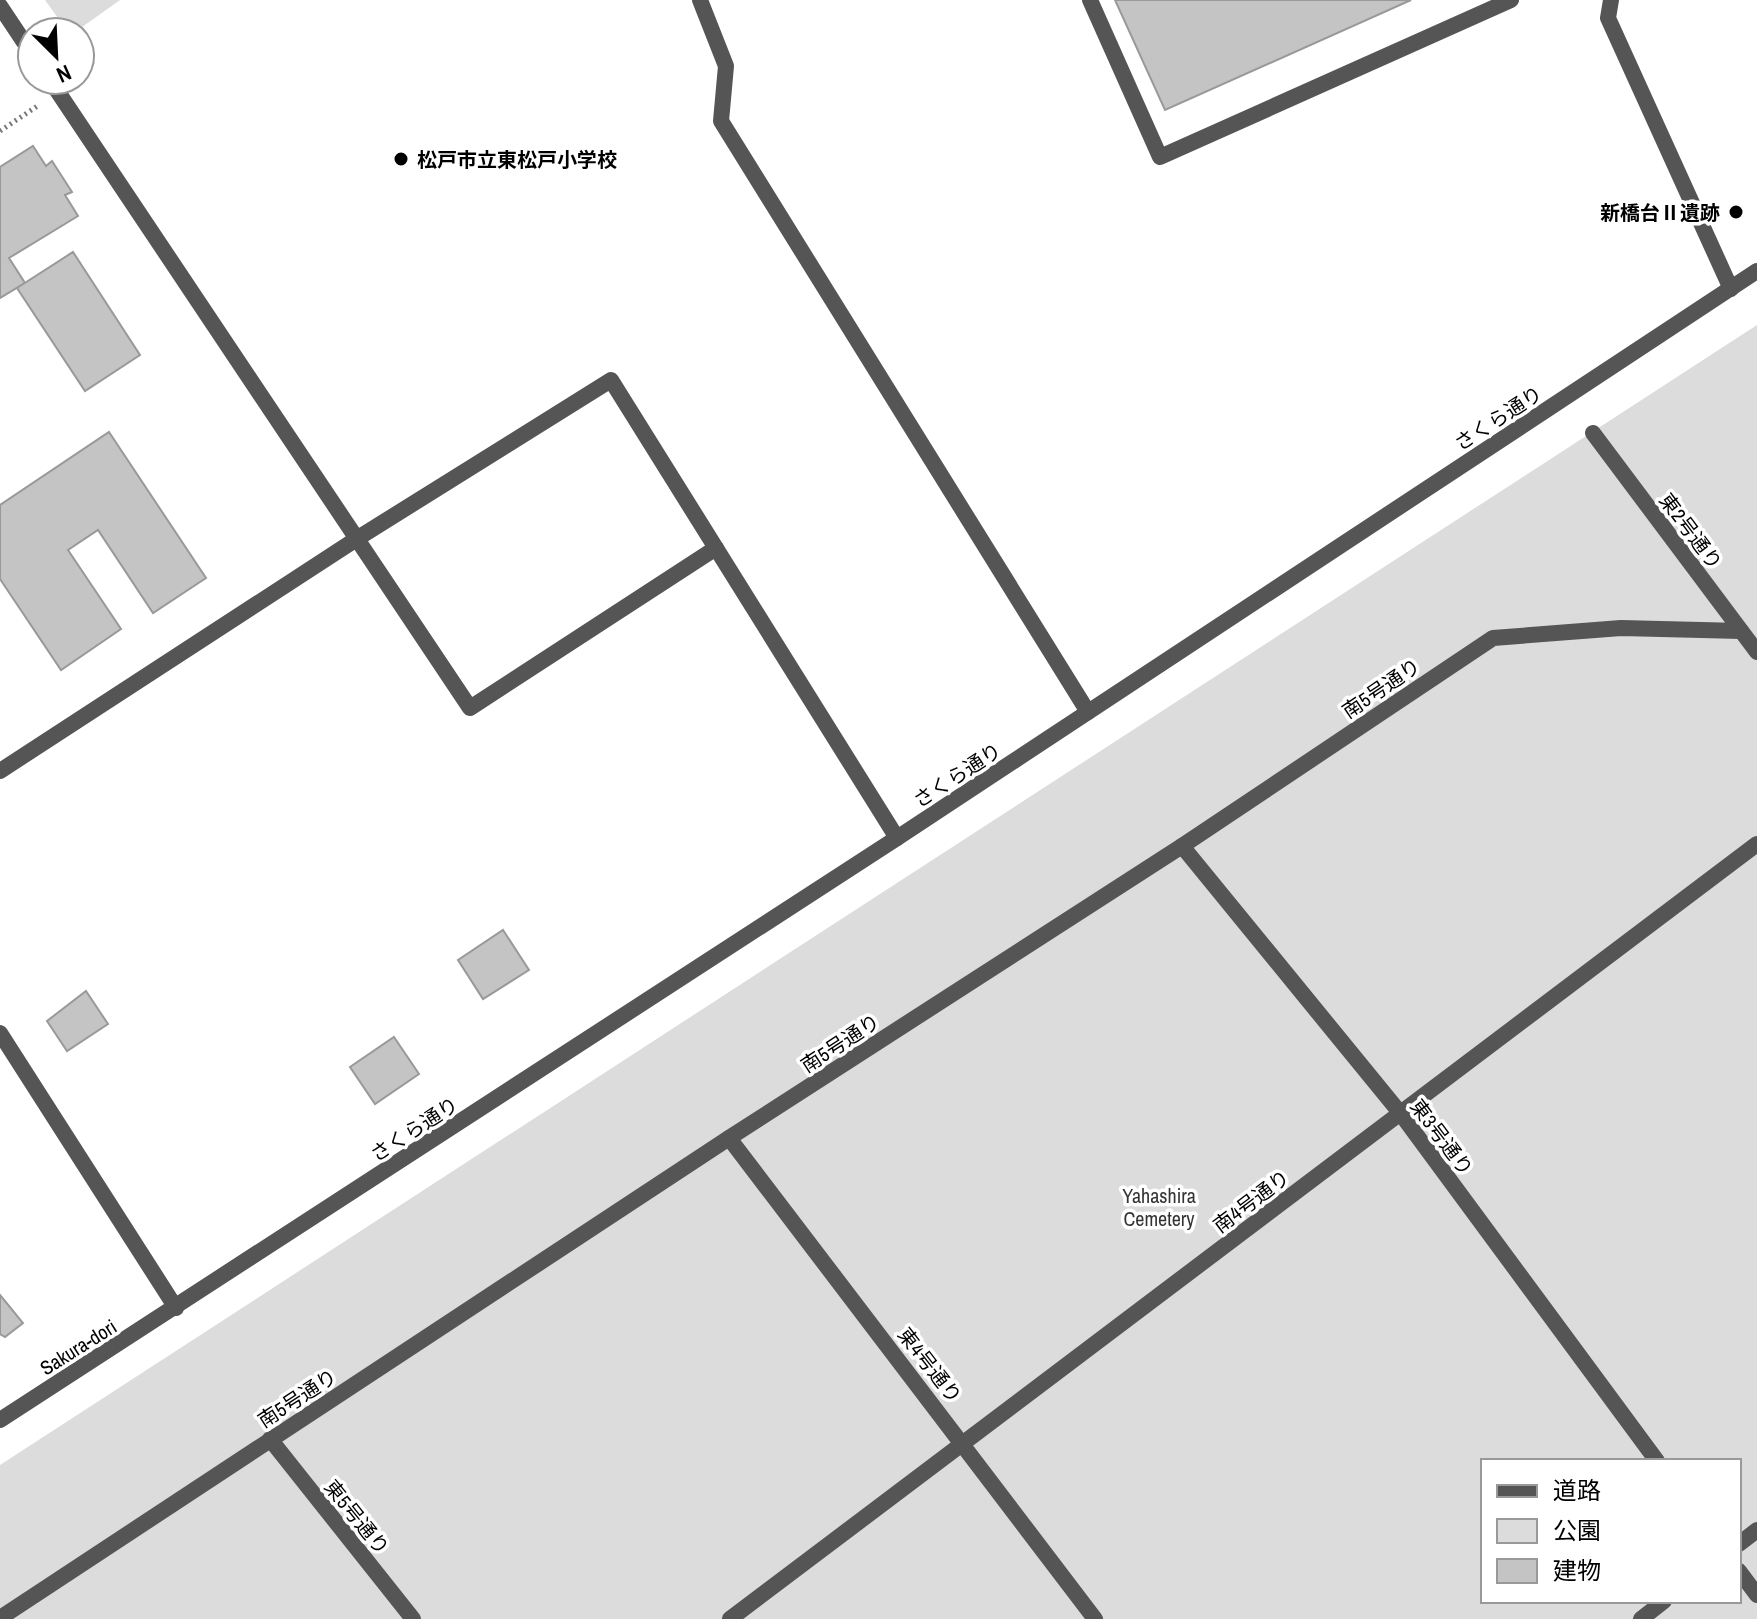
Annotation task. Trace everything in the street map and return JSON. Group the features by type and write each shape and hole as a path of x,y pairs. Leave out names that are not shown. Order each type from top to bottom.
{"street":[{"path":"700,0 726,66 721,121 1088,712"},
{"path":"1090,0 1160,157 1511,0"},
{"path":"1611,0 1608,18 1731,289"},
{"path":"0,6 16,30"},
{"path":"61,96 470,708 716,548"},
{"name":"さくら通り","path":"176,1308 897,838 1757,271"},
{"path":"0,771 358,538 611,380 897,838"},
{"name":"東2号通り","path":"1593,433 1757,652"},
{"name":"南5号通り","path":"0,1618 729,1138 1182,846 1493,638 1621,628 1741,631"},
{"name":"南4号通り","path":"730,1619 1757,844"},
{"name":"東3号通り","path":"1182,846 1401,1114 1656,1459"},
{"path":"0,1033 176,1308"},
{"name":"東4号通り","path":"729,1138 963,1441 1095,1619"},
{"name":"Sakura-dori","path":"0,1420 176,1308"},
{"name":"東5号通り","path":"270,1439 413,1619"},
{"path":"1741,1542 1757,1530"},
{"path":"1741,1574 1757,1595"},
{"path":"1641,1619 1661,1603"}],"path":[{"path":"0,131 43,103"}],"green space":[{"path":"45,0 120,0 96,17 56,16"},
{"name":"Yahashira Cemetery","path":"1757,325 1757,1619 0,1619 0,1465"}],"building":[{"path":"1115,0 1411,0 1165,110"},
{"path":"33,146 46,166 52,161 72,192 65,195 78,216 9,258 25,283 0,298 0,167"},
{"path":"73,252 140,355 85,391 17,288"},
{"path":"109,432 206,578 153,613 98,530 68,550 121,629 61,670 0,579 0,505"},
{"path":"503,930 529,970 483,999 458,960"},
{"path":"86,991 108,1024 67,1051 47,1021"},
{"path":"394,1037 419,1074 375,1104 350,1067"},
{"path":"0,1295 23,1323 5,1337 0,1334"}],"place":[{"name":"松戸市立東松戸小学校","path":"401,159"},
{"name":"新橋台Ⅱ遺跡","path":"1736,212"}]}
